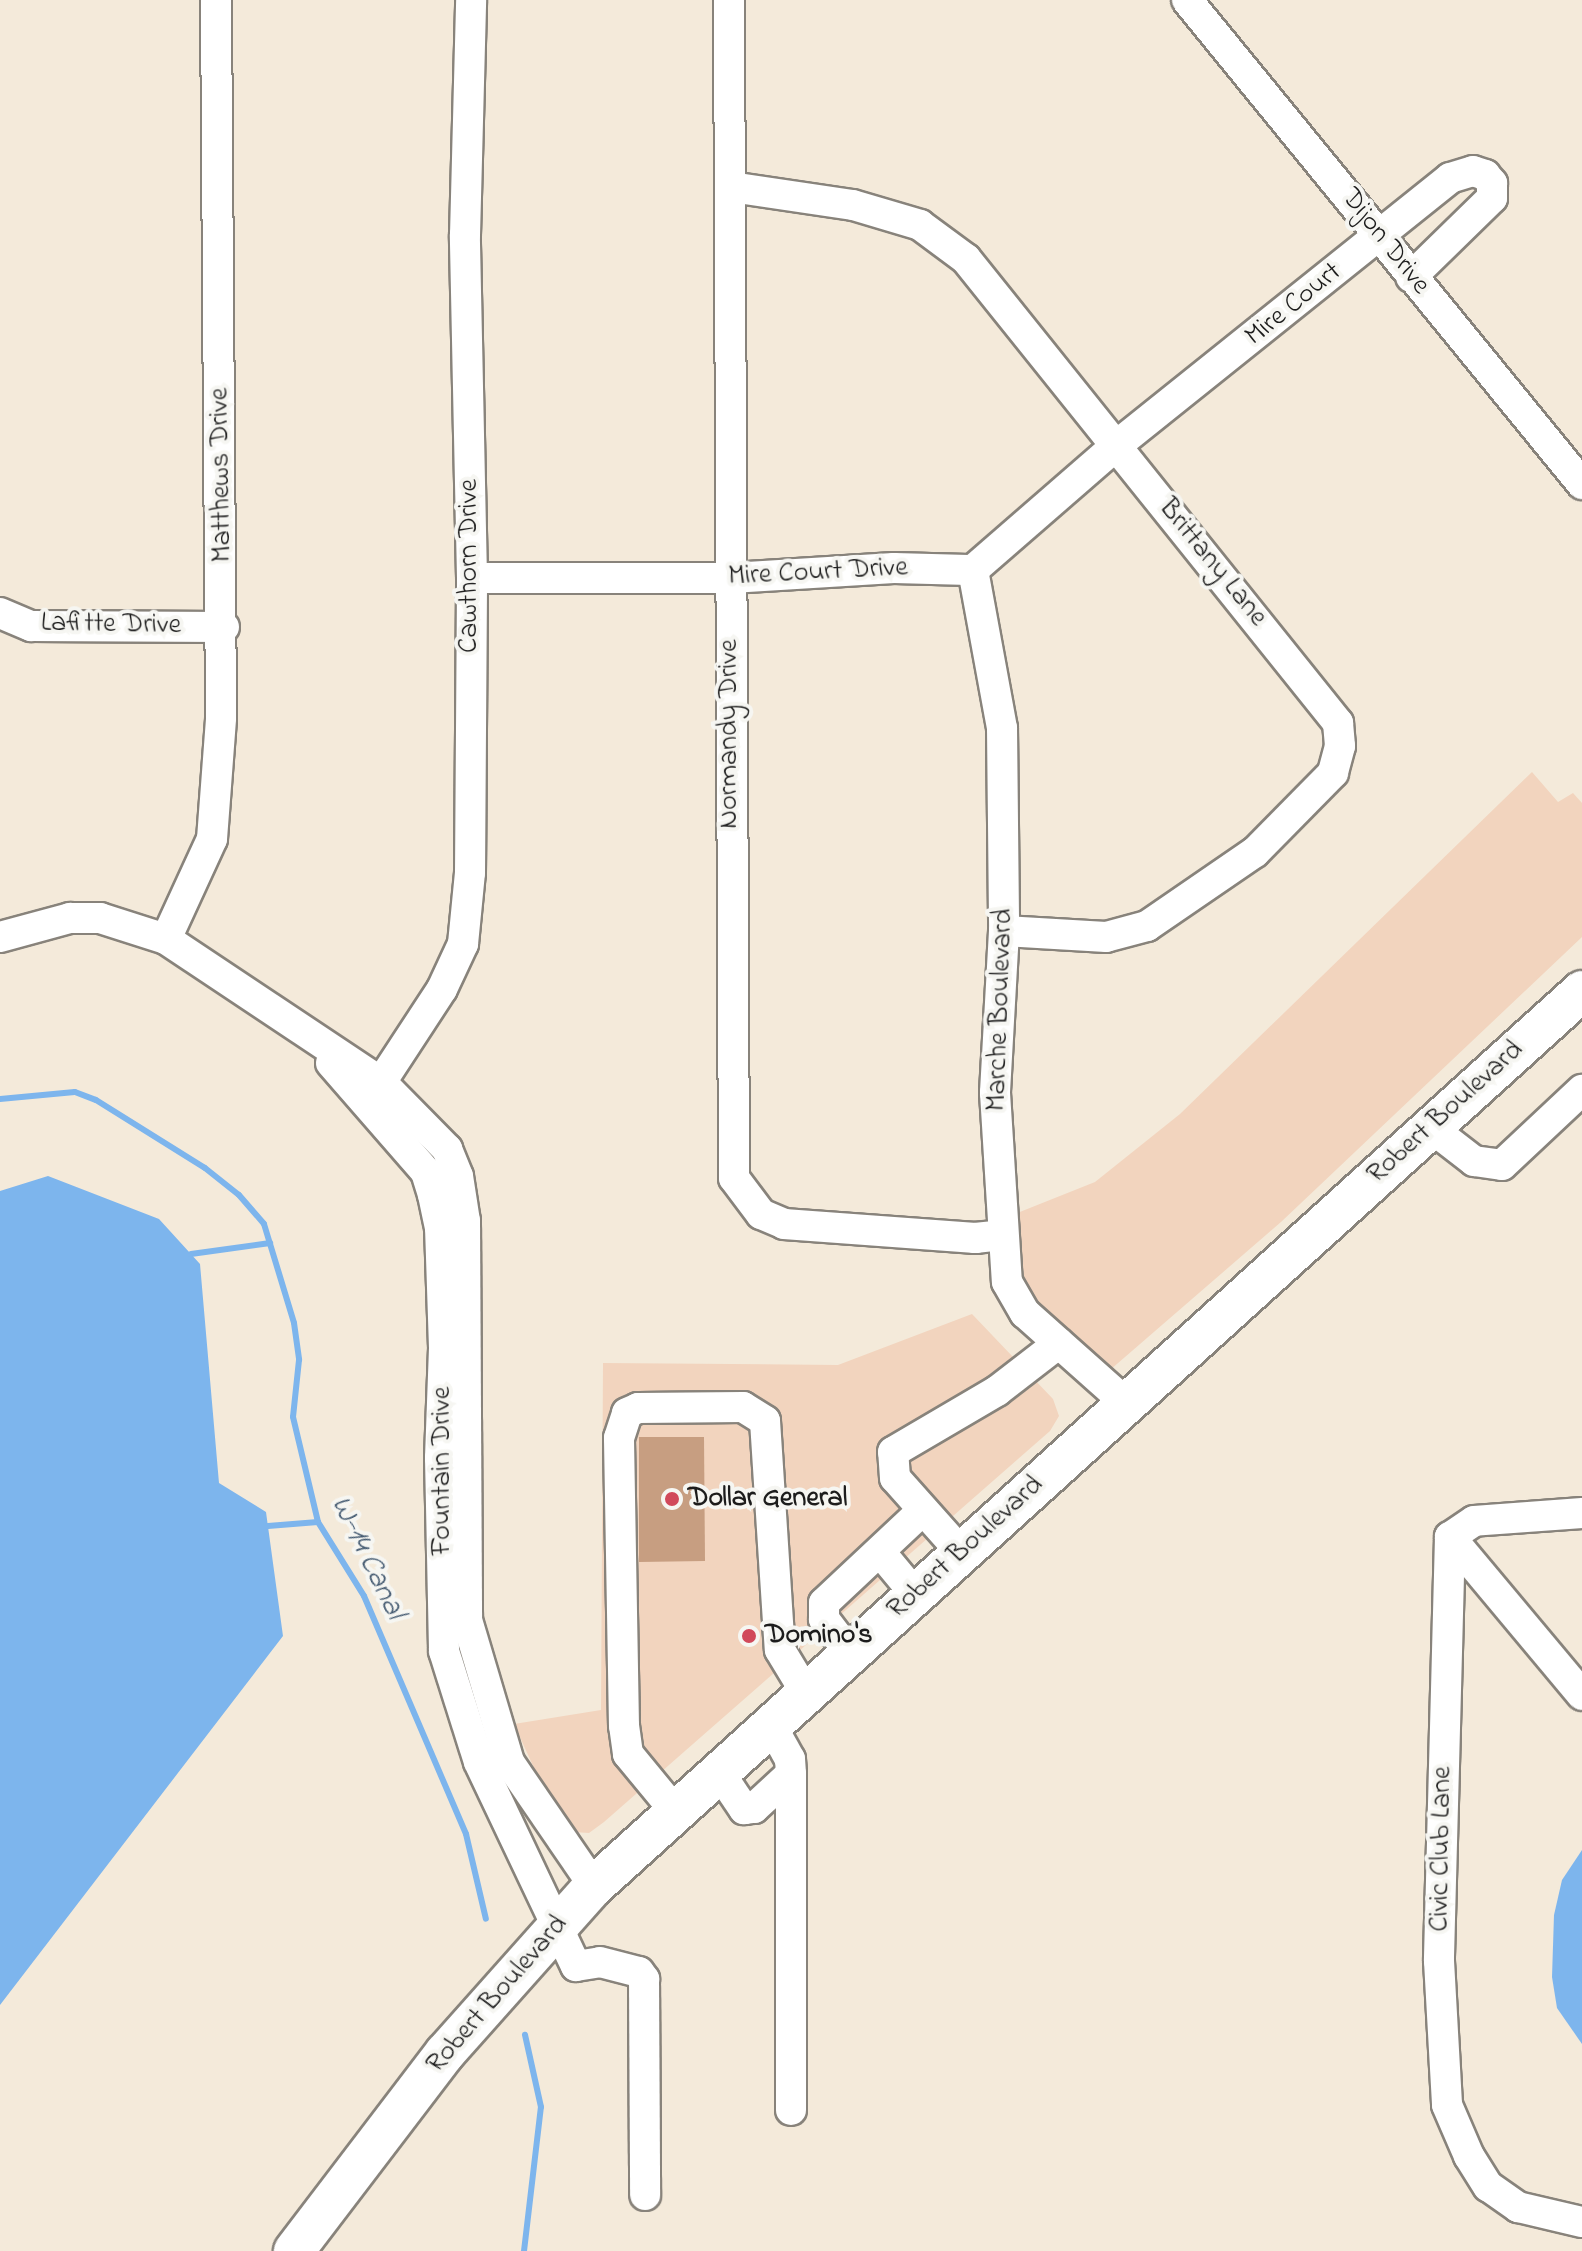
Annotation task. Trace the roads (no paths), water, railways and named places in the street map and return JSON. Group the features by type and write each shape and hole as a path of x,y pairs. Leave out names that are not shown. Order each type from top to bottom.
{"main road":[{"name":"Robert Boulevard","path":"294,2251 445,2053 594,1886 1430,1127 1577,1004"}],"street":[{"name":"Matthews Drive","path":"166,939 212,839 224,627 216,0"},
{"name":"Cawthorn Drive","path":"374,1093 442,989 463,944 470,873 472,578 465,235 471,0"},
{"name":"Normandy Drive","path":"729,0 731,187 727,401 731,578 734,1178 761,1214 784,1224 975,1238 1002,1235"},
{"name":"Dijon Drive","path":"1187,0 1582,484"},
{"name":"Mire Court","path":"1117,445 1450,178 1473,171 1492,183 1492,198 1411,277"},
{"name":"Brittany Lane","path":"731,187 853,205 920,225 966,259 1324,701 1338,723 1340,746 1333,773 1255,852 1147,926 1106,937 1004,931"},
{"path":"973,570 1117,445"},
{"name":"Mire Court Drive","path":"472,578 731,578 894,568 973,570"},
{"name":"Marche Boulevard","path":"973,570 1002,728 1004,931 995,1093 1007,1282 1025,1313 1126,1403"},
{"name":"Lafitte Drive","path":"0,613 31,626 224,627"},
{"name":"Fountain Drive","path":"0,937 70,918 100,918 166,939 311,1040 374,1093 426,1172 440,1227 454,1316 444,1651 492,1758 576,1966 600,1962 639,1972 644,1979 645,2195"},
{"path":"1430,1127 1474,1161 1502,1165 1582,1090"},
{"path":"961,1552 895,1478 893,1452 997,1391 1059,1343"},
{"path":"675,1811 628,1754 624,1726 619,1438 627,1413 638,1408 743,1407 758,1412 765,1421 780,1650 806,1693"},
{"path":"850,1653 824,1619 824,1603 881,1553 923,1510"},
{"path":"1582,1513 1474,1521 1450,1537 1582,1695"},
{"name":"Civic Club Lane","path":"1450,1537 1439,1961 1447,2105 1488,2186 1518,2207 1582,2222"},
{"path":"881,1553 915,1594"},
{"path":"771,1725 790,1759 791,1774 791,2110"},
{"name":"Fountain Drive","path":"492,1758 594,1886"},
{"path":"719,1772 744,1809 754,1808 791,1774"}],"water":[{"path":"48,1176 159,1219 200,1264 219,1483 266,1512 283,1636 0,2005 0,1191"},
{"path":"1582,1850 1582,2044 1557,2008 1552,1977 1554,1915 1562,1880"}],"waterway":[{"name":"W-14 Canal","path":"0,1099 75,1092 96,1100 205,1168 239,1195 264,1224 294,1323 299,1360 293,1417 318,1522 364,1596 466,1834 486,1919"},
{"path":"191,1254 270,1243"},
{"path":"268,1526 318,1522"},
{"name":"W-14 Canal","path":"524,2251 541,2107 525,2035"}],"place":[{"name":"Dollar General","path":"672,1499"},
{"name":"Domino's","path":"749,1636"}]}
